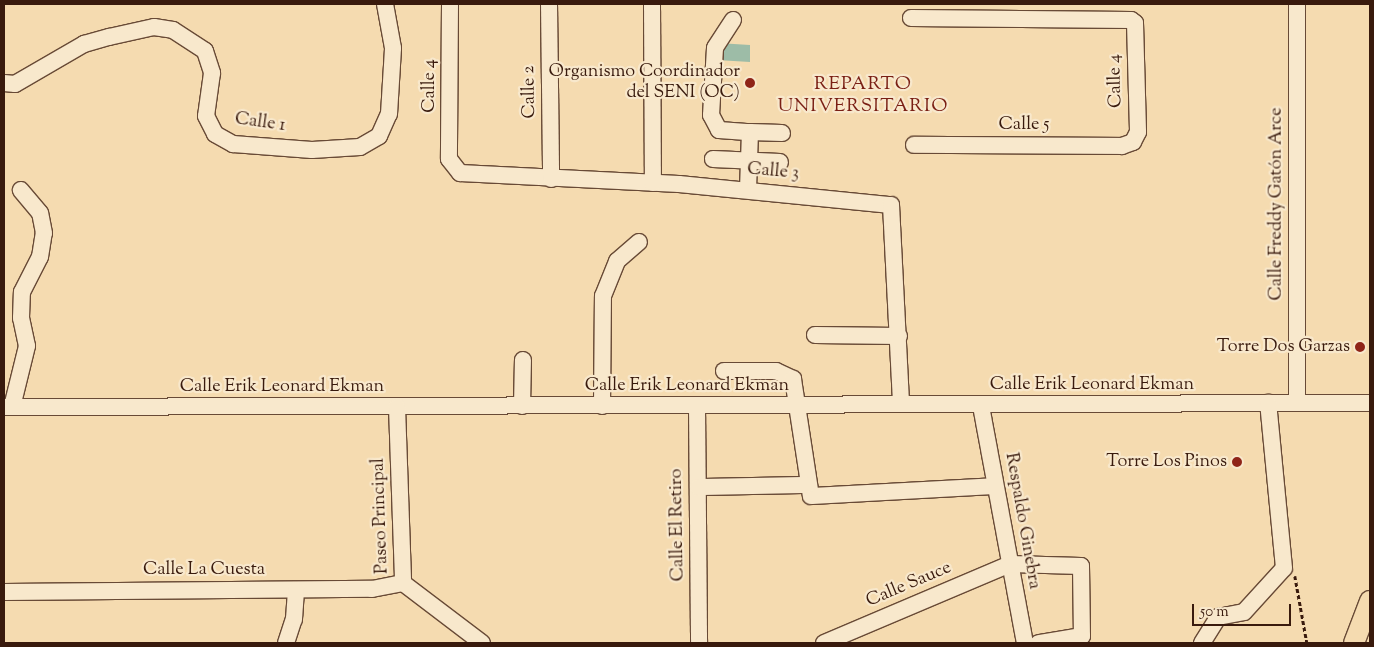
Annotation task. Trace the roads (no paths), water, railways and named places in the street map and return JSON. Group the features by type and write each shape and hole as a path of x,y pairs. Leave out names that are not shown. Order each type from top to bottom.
{"main road":[{"path":"1354,643 1370,601"}],"street":[{"name":"Calle 1","path":"4,82 15,84 101,39 134,30 173,30 205,52 212,73 206,116 215,134 233,144 312,150 360,147 379,136 389,114 393,48 385,4"},
{"name":"Calle 4","path":"450,4 452,168"},
{"name":"Calle 2","path":"549,4 550,179"},
{"path":"652,4 653,183"},
{"name":"Calle Freddy Gatón Arce","path":"1297,4 1297,404"},
{"path":"911,18 961,11 1070,11"},
{"name":"Calle 4","path":"1070,11 1131,20 1135,23 1138,132 1133,142"},
{"path":"733,20 715,48 711,115 719,130 782,133"},
{"path":"748,190 750,132"},
{"name":"Calle 5","path":"914,145 1122,146 1133,142"},
{"path":"713,159 780,162"},
{"name":"Calle 3","path":"452,168 460,173 748,190 891,205 901,404"},
{"path":"8,407 27,346 21,318 22,292 35,269 44,233 40,213 21,190"},
{"path":"602,406 603,296 617,261 639,242"},
{"path":"815,335 899,336"},
{"path":"522,406 523,360"},
{"path":"724,371 790,375 800,405 809,490"},
{"path":"1202,643 1218,617 1244,612 1284,568 1268,403"},
{"name":"Calle Erik Leonard Ekman","path":"8,407 901,404 981,406 1370,403"},
{"name":"Calle El Retiro","path":"697,406 699,643"},
{"name":"Respaldo Ginebra","path":"981,406 1025,643"},
{"name":"Paseo Principal","path":"397,407 403,583 482,643"},
{"path":"698,486 809,490 996,486"},
{"path":"1010,564 1084,568 1082,636 1038,643"},
{"name":"Calle Sauce","path":"824,643 1010,564"},
{"name":"Calle La Cuesta","path":"4,592 372,589 403,583"},
{"path":"286,643 294,619 296,590"}],"place":[{"name":"Organismo Coordinador del SENI (OC)","path":"750,83"},
{"name":"Torre Dos Garzas","path":"1360,347"},
{"name":"Torre Los Pinos","path":"1237,462"}],"district":[{"name":"REPARTO UNIVERSITARIO","path":"863,96"}]}
